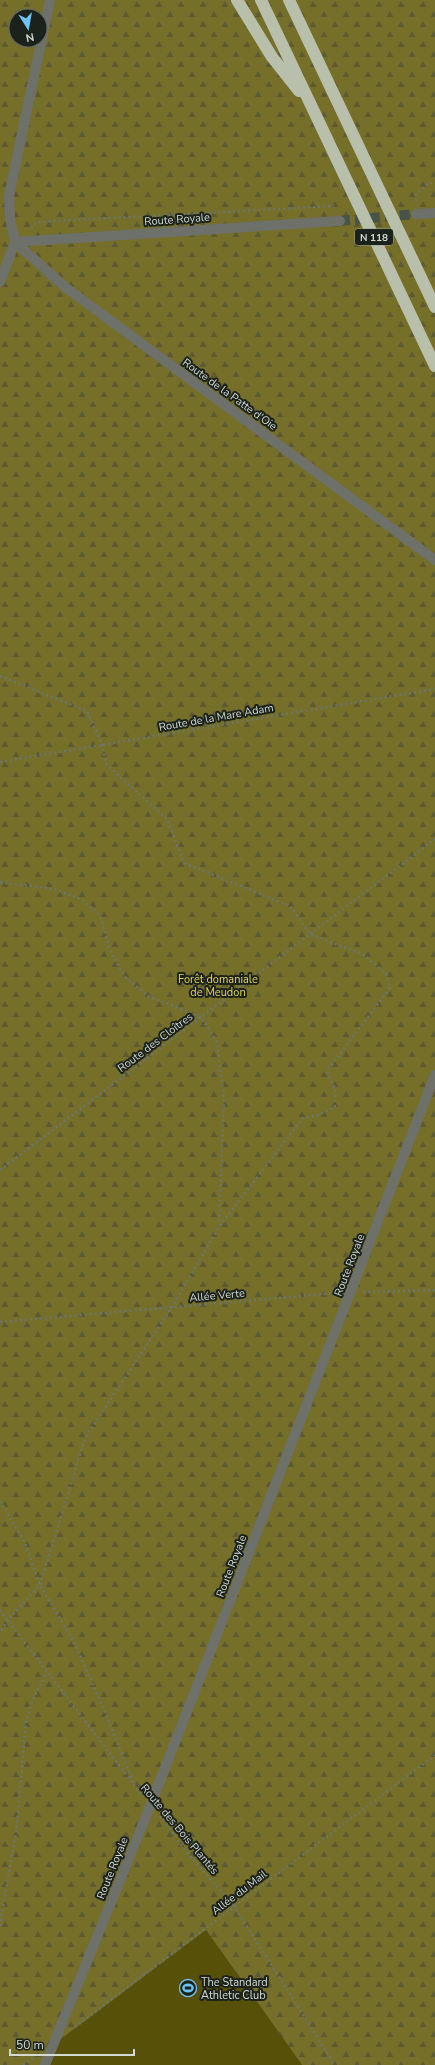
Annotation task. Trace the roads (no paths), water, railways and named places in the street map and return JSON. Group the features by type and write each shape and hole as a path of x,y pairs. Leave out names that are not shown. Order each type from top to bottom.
{"highway":[{"path":"237,0 272,57 312,108"},
{"name":"N 118","path":"261,0 435,366"},
{"name":"N 118","path":"289,0 435,307"}],"street":[{"path":"0,282 15,242 10,218 9,196 50,0"},
{"path":"416,214 435,213"},
{"name":"Route Royale","path":"15,242 340,221"},
{"name":"Route de la Patte d'Oie","path":"15,242 65,287 435,560"},
{"name":"Route Royale","path":"45,2065 151,1804 352,1292 435,1075"}],"tunnel":[{"path":"340,221 416,214"}],"place":[{"name":"The Standard Athletic Club","path":"188,1988"}],"park label":[{"name":"Forêt domaniale de Meudon","path":"218,985"}]}
